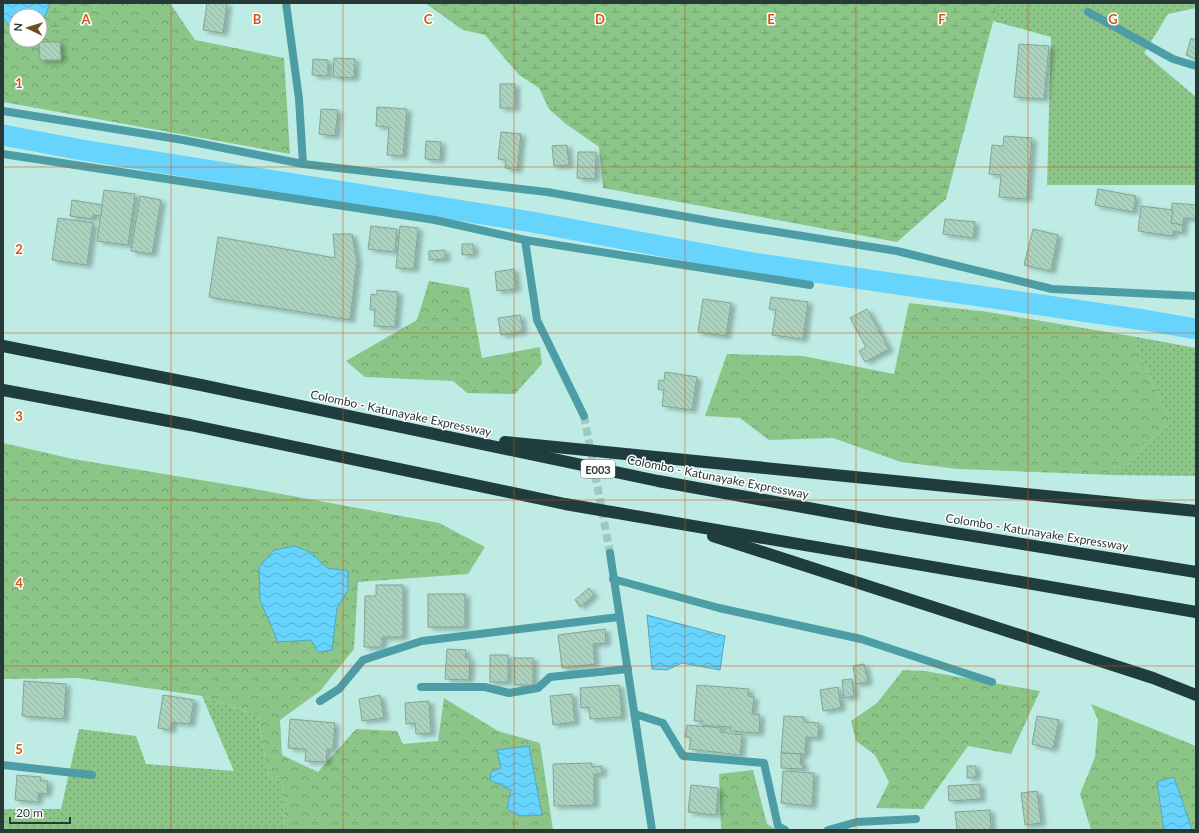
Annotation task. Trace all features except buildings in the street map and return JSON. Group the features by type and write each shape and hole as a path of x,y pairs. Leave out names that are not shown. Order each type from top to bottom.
{"highway":[{"name":"Colombo - Katunayake Expressway","path":"3,346 201,385 658,481 886,522 1196,572"},
{"path":"3,390 190,425 565,504 1196,612"},
{"path":"442,436 1196,511"},
{"path":"670,523 1153,678 1196,695"}],"street":[{"path":"286,3 299,99 303,164"},
{"path":"1088,12 1173,59 1196,66"},
{"path":"3,111 183,140 303,164 547,192 721,223 897,251 1052,289 1196,296"},
{"path":"3,154 435,220 525,240 810,285"},
{"path":"525,240 537,320 584,416"},
{"path":"610,553 652,830"},
{"path":"613,579 719,608 861,639 992,682"},
{"path":"320,701 338,689 364,660 422,641 620,617"},
{"path":"421,687 485,687 509,693 538,688 550,677 628,669"},
{"path":"635,714 664,723 683,756 764,763 778,826 785,830"},
{"path":"3,765 92,775"},
{"path":"828,830 857,822 916,819"}],"green space":[{"path":"3,3 96,3 90,21 48,32 48,8 8,8 8,48 16,48 3,55"},
{"path":"96,3 170,3 195,40 284,58 290,154 3,102 3,55 16,48 48,48 48,32 90,21"},
{"path":"425,3 998,3 946,199 897,242 603,188 599,147 566,124 549,109 539,88 519,75 485,35 463,30"},
{"path":"998,3 1196,3 1196,8 1168,14 1144,53 1196,97 1196,185 1047,185 1051,37 993,21"},
{"path":"429,281 469,288 482,358 540,347 542,364 515,394 467,393 453,381 365,377 346,361 417,320"},
{"path":"909,303 988,312 1131,336 1171,422 1112,475 958,469 901,462 833,438 769,440 740,418 705,416 727,354 803,356 894,374"},
{"path":"1131,336 1196,348 1196,476 1112,475 1171,422"},
{"path":"3,443 73,459 249,488 439,523 485,547 468,574 358,582 354,649 320,691 280,720 282,755 318,772 356,729 397,731 403,744 438,741 444,698 498,731 540,743 553,830 284,830 282,775 269,780 258,716 202,696 79,678 3,679"},
{"path":"903,670 925,671 1040,691 1011,754 968,746 923,809 876,808 889,782 875,755 856,741 851,721 877,703"},
{"path":"202,696 258,716 269,780 282,775 284,830 3,830 3,809 61,809 79,729 136,736 146,764 234,771"},
{"path":"1091,704 1196,746 1196,830 1192,830 1174,777 1157,783 1164,830 1091,830 1080,794 1095,757 1098,720"},
{"path":"753,770 767,824 777,830 721,830 719,774"}],"water":[{"path":"3,3 50,3 48,8 8,8 8,25 3,17"},
{"path":"295,546 312,553 327,568 348,571 348,590 337,608 332,650 318,652 311,640 278,642 260,600 259,567 274,550"},
{"path":"647,615 725,636 720,670 682,663 667,670 652,669"},
{"path":"529,746 542,815 519,816 507,809 511,790 490,780 491,772 501,768 497,750"},
{"path":"1174,777 1192,830 1164,830 1157,782"}],"waterway":[{"path":"3,135 82,150 532,222 753,263 1144,320 1196,329"}],"tunnel":[{"path":"584,416 610,553"}]}
